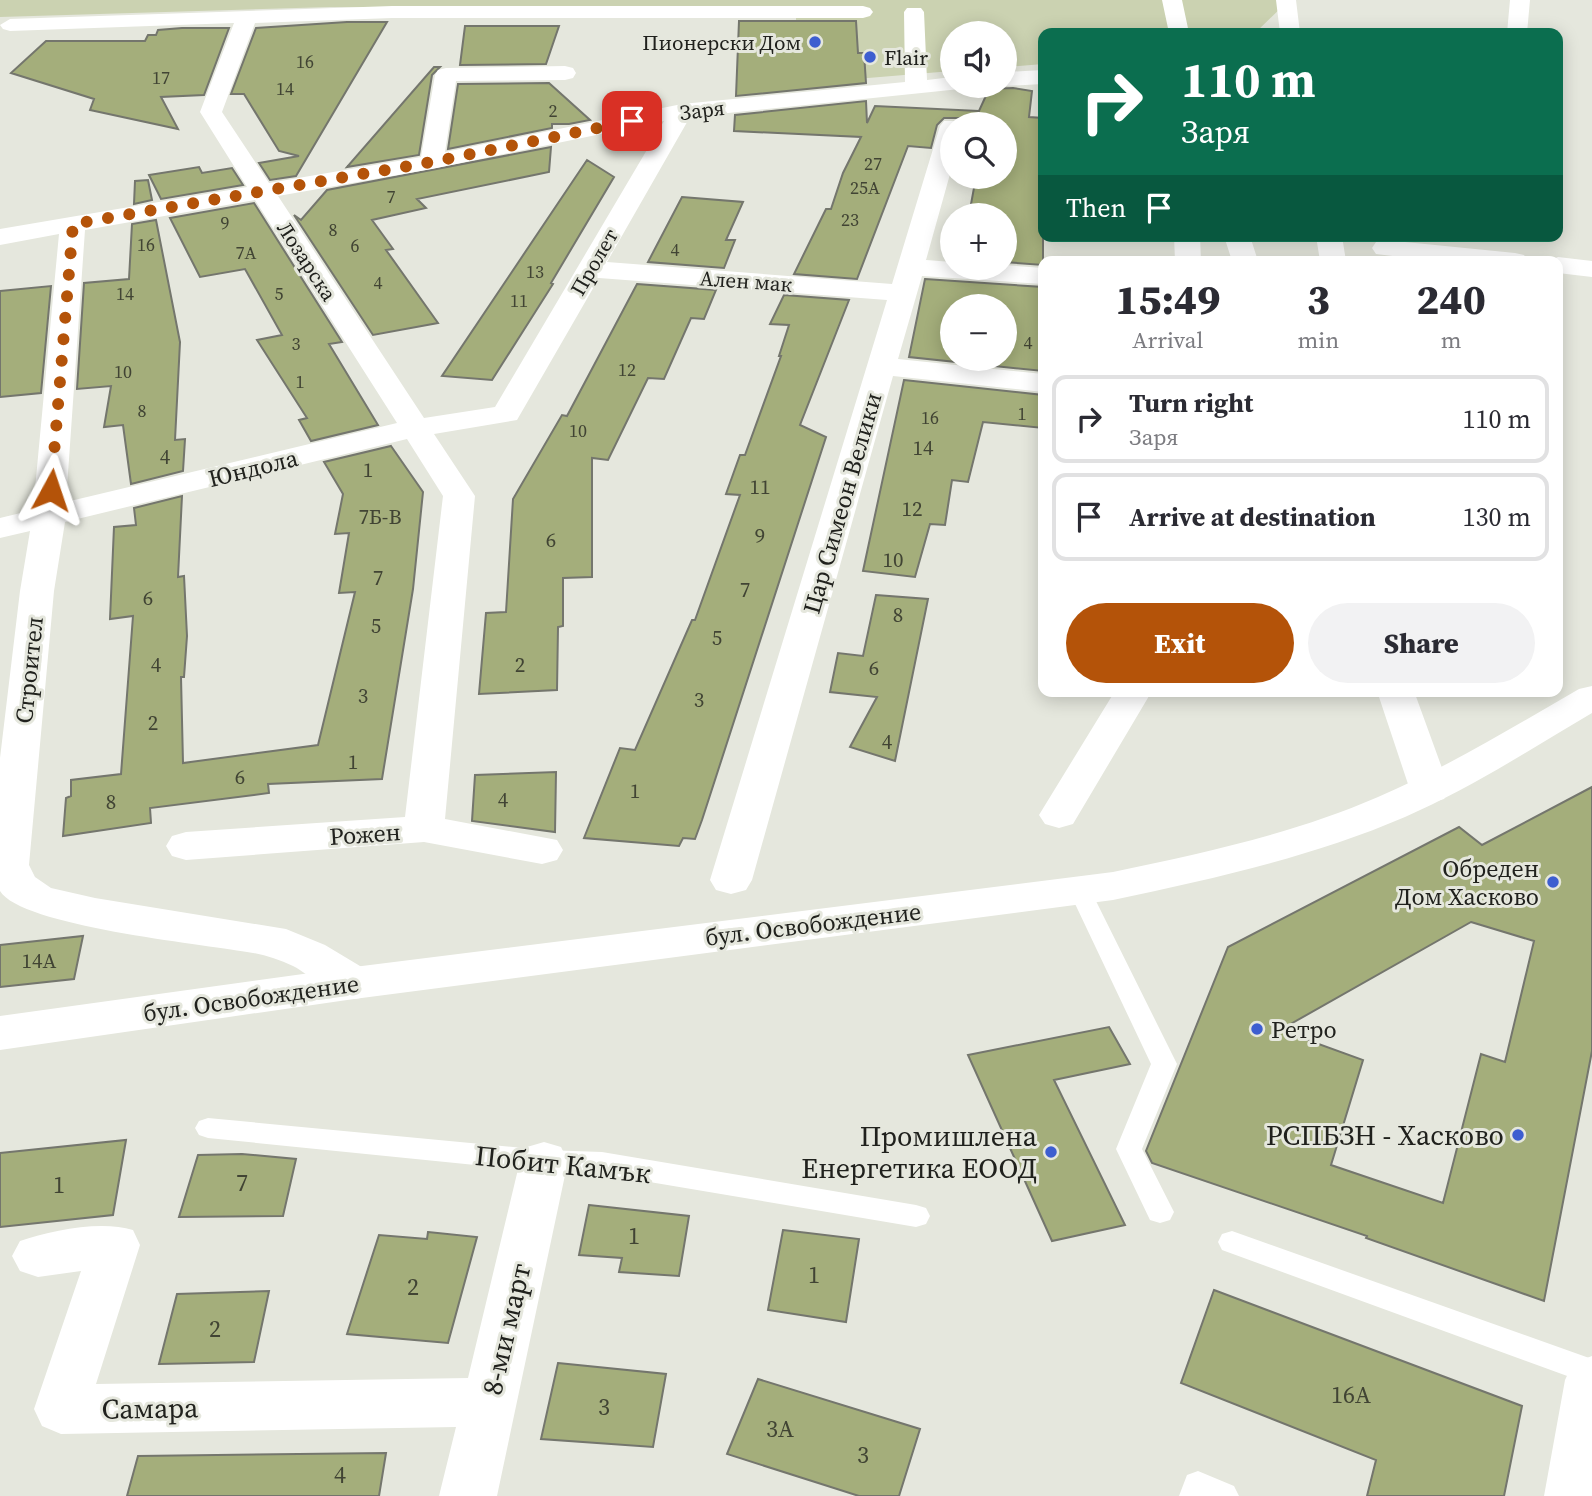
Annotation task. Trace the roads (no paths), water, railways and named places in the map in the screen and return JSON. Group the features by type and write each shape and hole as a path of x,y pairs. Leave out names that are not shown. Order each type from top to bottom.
{"street":[{"path":"1172,0 1178,28"},
{"path":"1286,0 1289,28"},
{"path":"1517,28 1520,0"},
{"path":"9,22 392,12 863,12"},
{"path":"914,12 916,88"},
{"name":"Лозарска","path":"247,16 211,112 459,496 424,830"},
{"path":"432,162 446,75 565,73"},
{"path":"1017,78 1038,76"},
{"name":"Заря","path":"0,237 432,162 682,111 916,88 956,105"},
{"name":"Цар Симеон Велики","path":"731,880 956,105"},
{"name":"Пролет","path":"506,414 682,111"},
{"name":"Строител","path":"73,224 49,517 37,591 8,865 18,886 38,900 95,913 271,940 310,956 354,984"},
{"path":"1385,247 1506,252"},
{"path":"1563,266 1592,269"},
{"name":"Ален мак","path":"589,270 906,280 1038,276"},
{"path":"882,366 1038,382"},
{"name":"Юндола","path":"0,528 416,428 506,414"},
{"path":"1059,815 1130,697"},
{"path":"1397,697 1430,790"},
{"name":"бул. Освобождение","path":"0,1033 354,984 1113,886 1229,862 1319,835 1430,790 1592,697"},
{"name":"Рожен","path":"186,846 424,830 542,850"},
{"name":"8-ми март","path":"468,1496 544,1161"},
{"name":"Самара","path":"38,1255 115,1245 61,1409 489,1402"},
{"path":"1573,1496 1592,1380"}],"lane":[{"path":"1079,889 1164,1064 1129,1149 1160,1212"},
{"name":"Побит Камък","path":"208,1128 544,1161 602,1163 916,1216"},
{"path":"1232,1242 1592,1372"},
{"path":"1195,1496 1198,1485 1223,1496"}],"place":[{"name":"Пионерски Дом","path":"815,42"},
{"name":"Flair","path":"870,57"},
{"name":"Обреден Дом Хасково","path":"1553,882"},
{"name":"Ретро","path":"1257,1029"},
{"name":"РСПБЗН - Хасково","path":"1518,1135"},
{"name":"Промишлена Енергетика ЕООД","path":"1051,1152"}]}
